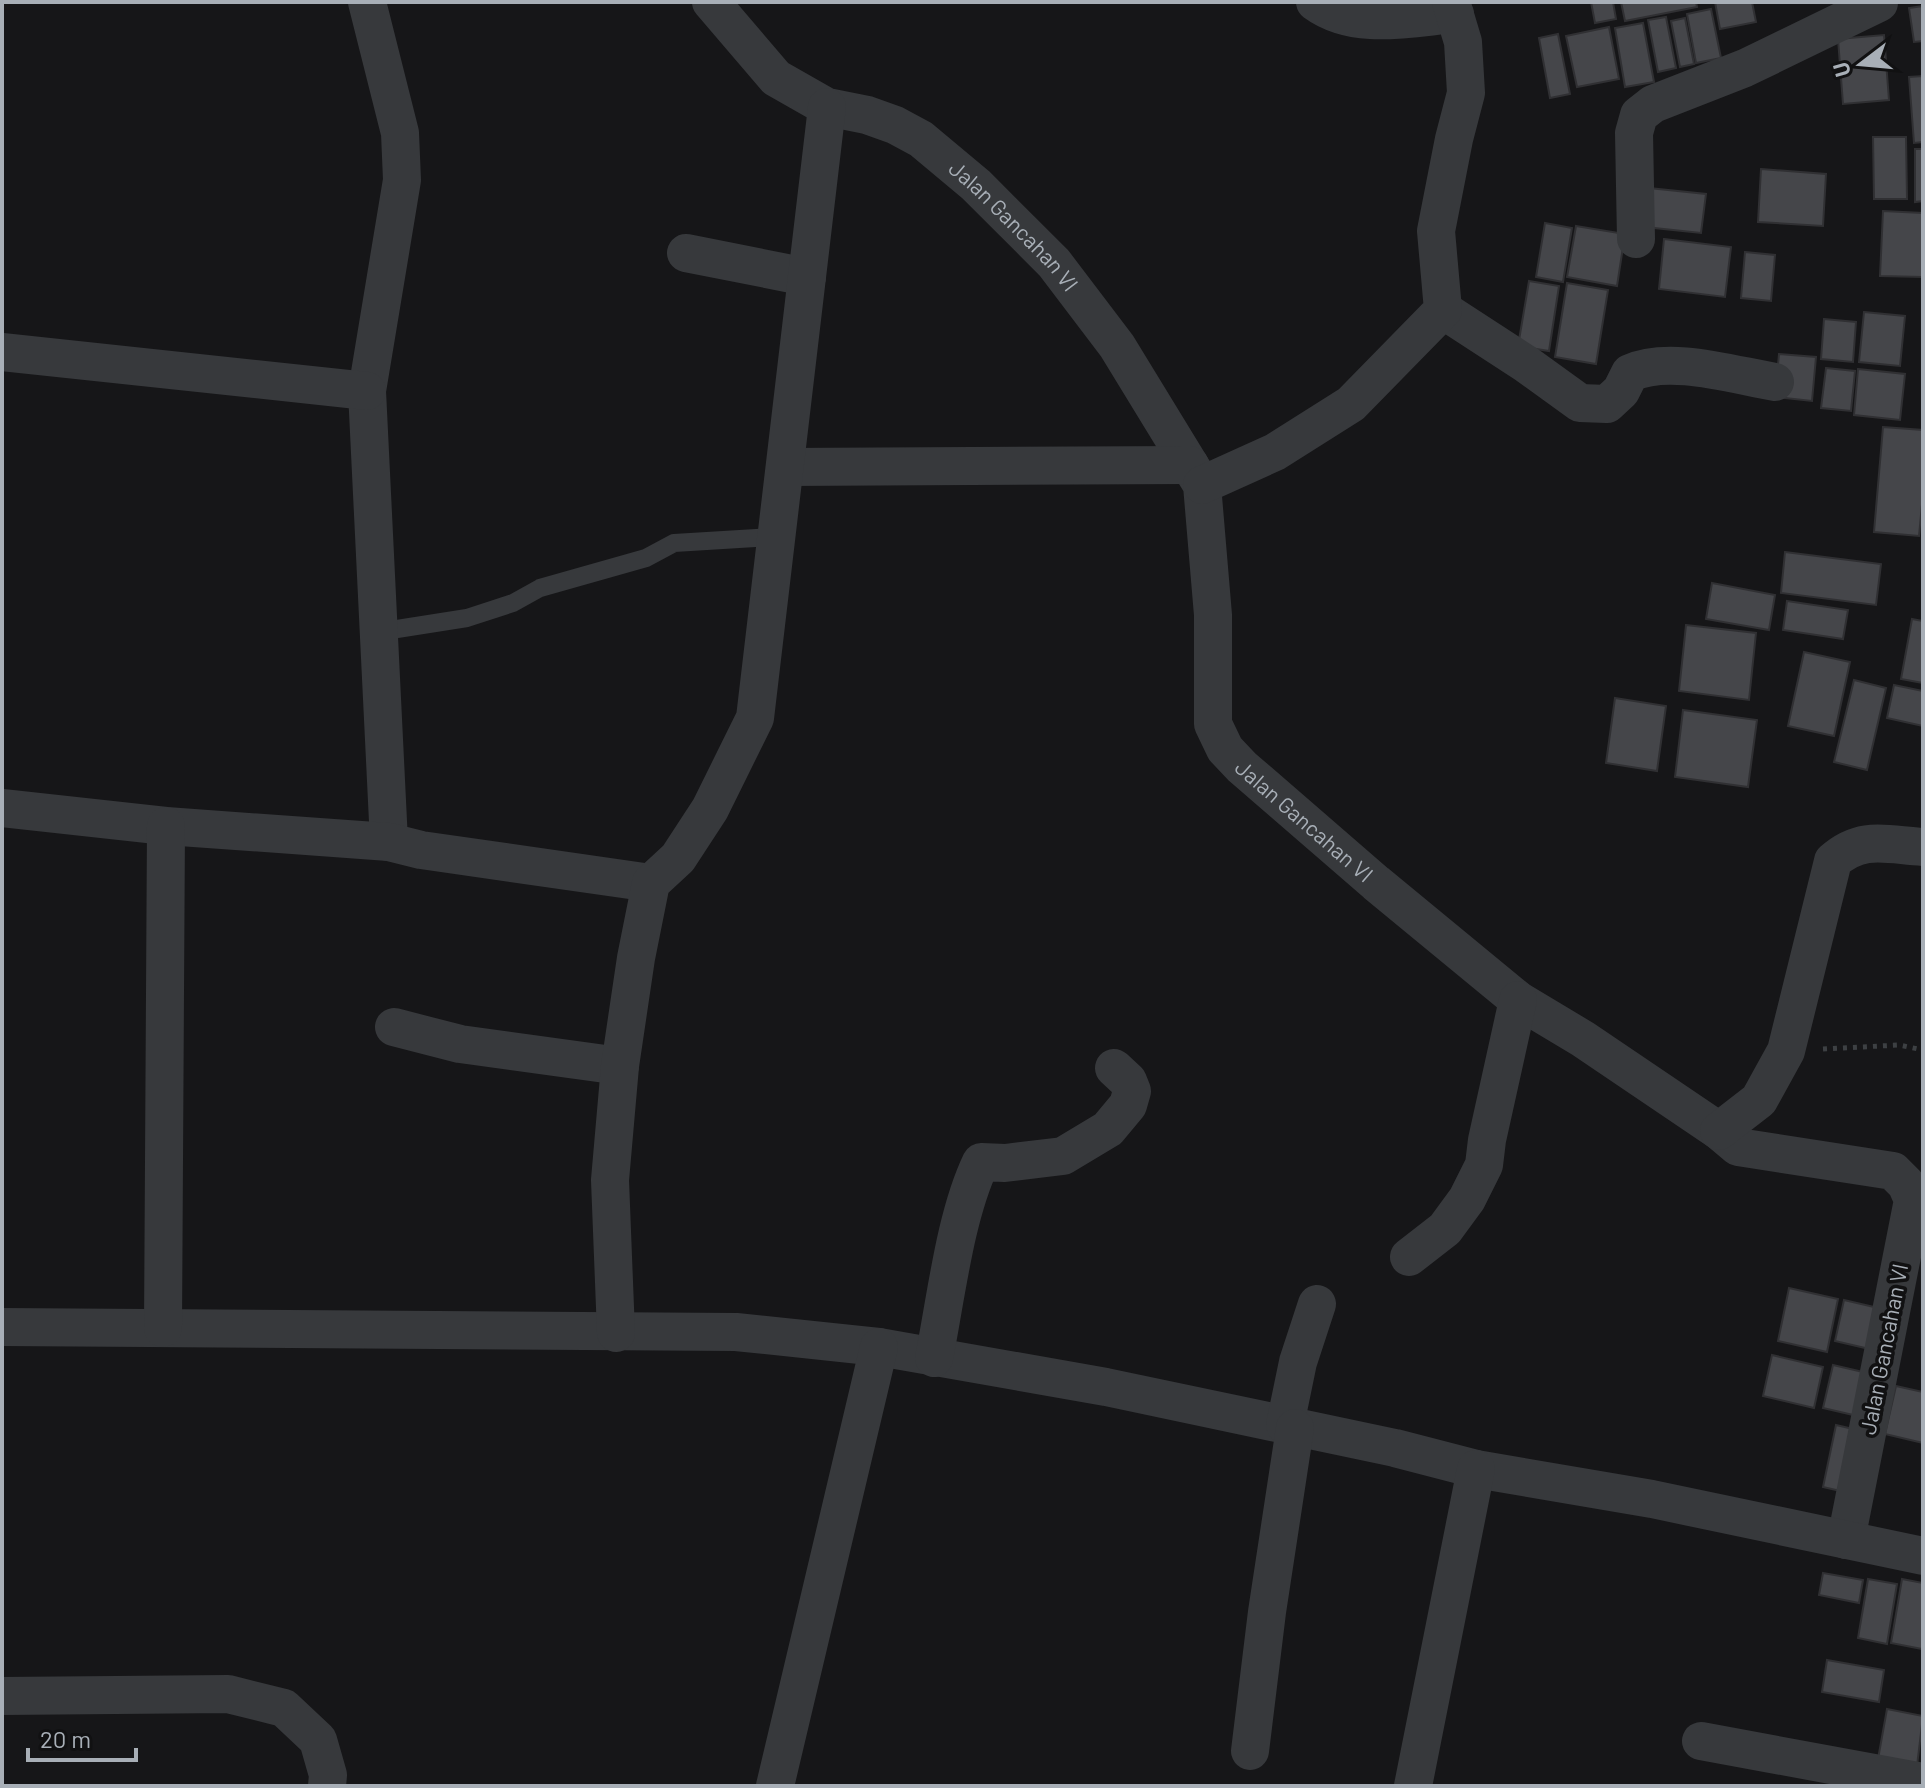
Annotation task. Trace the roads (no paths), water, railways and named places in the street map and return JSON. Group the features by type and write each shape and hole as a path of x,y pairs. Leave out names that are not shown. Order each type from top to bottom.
{"street":[{"path":"367,2 400,133 402,180 367,391 389,842"},
{"name":"Jalan Gancahan VI","path":"711,2 776,78 827,107 867,115 895,125 921,139 976,185 1054,263 1117,346 1196,475 1213,615 1213,724 1217,738 1242,767 1365,874 1518,1000 1583,1039 1738,1147 1893,1171 1906,1184 1913,1200 1846,1540"},
{"path":"785,467 1196,475 1275,452 1351,404 1443,310 1436,231 1466,93 1463,42 1453,8 1389,20 1357,20 1330,13 1315,2"},
{"path":"1636,239 1634,133 1639,115 1653,104 1745,68 1879,2"},
{"path":"616,1333 610,1180 620,1066 636,958 651,883 678,858 710,809 755,718 827,107"},
{"path":"686,253 807,277"},
{"path":"1443,310 1580,403 1607,404 1621,391 1630,373 1642,367 1677,365 1775,382"},
{"path":"2,352 367,391"},
{"path":"2,808 166,826 389,842 421,850 651,883"},
{"path":"163,1328 166,826"},
{"path":"1719,1131 1759,1100 1786,1051 1833,861 1847,849 1861,843 1923,847"},
{"path":"1409,1257 1445,1229 1467,1199 1484,1165 1518,1000"},
{"path":"394,1027 460,1044 620,1066"},
{"path":"934,1358 962,1216 970,1184 981,1162 1005,1163 1063,1156 1108,1129 1128,1105 1132,1091 1128,1081 1114,1068"},
{"path":"1250,1751 1298,1362 1317,1304"},
{"path":"2,1327 736,1332 879,1347 1106,1387 1395,1448 1476,1469 1652,1499 1923,1556"},
{"path":"775,1786 879,1347"},
{"path":"1413,1786 1476,1469"},
{"path":"2,1696 228,1694 284,1708 318,1740 328,1775 327,1786"},
{"path":"1701,1741 1923,1782"}],"lane":[{"path":"378,632 467,618 513,603 540,588 646,558 674,543 774,537"}]}
